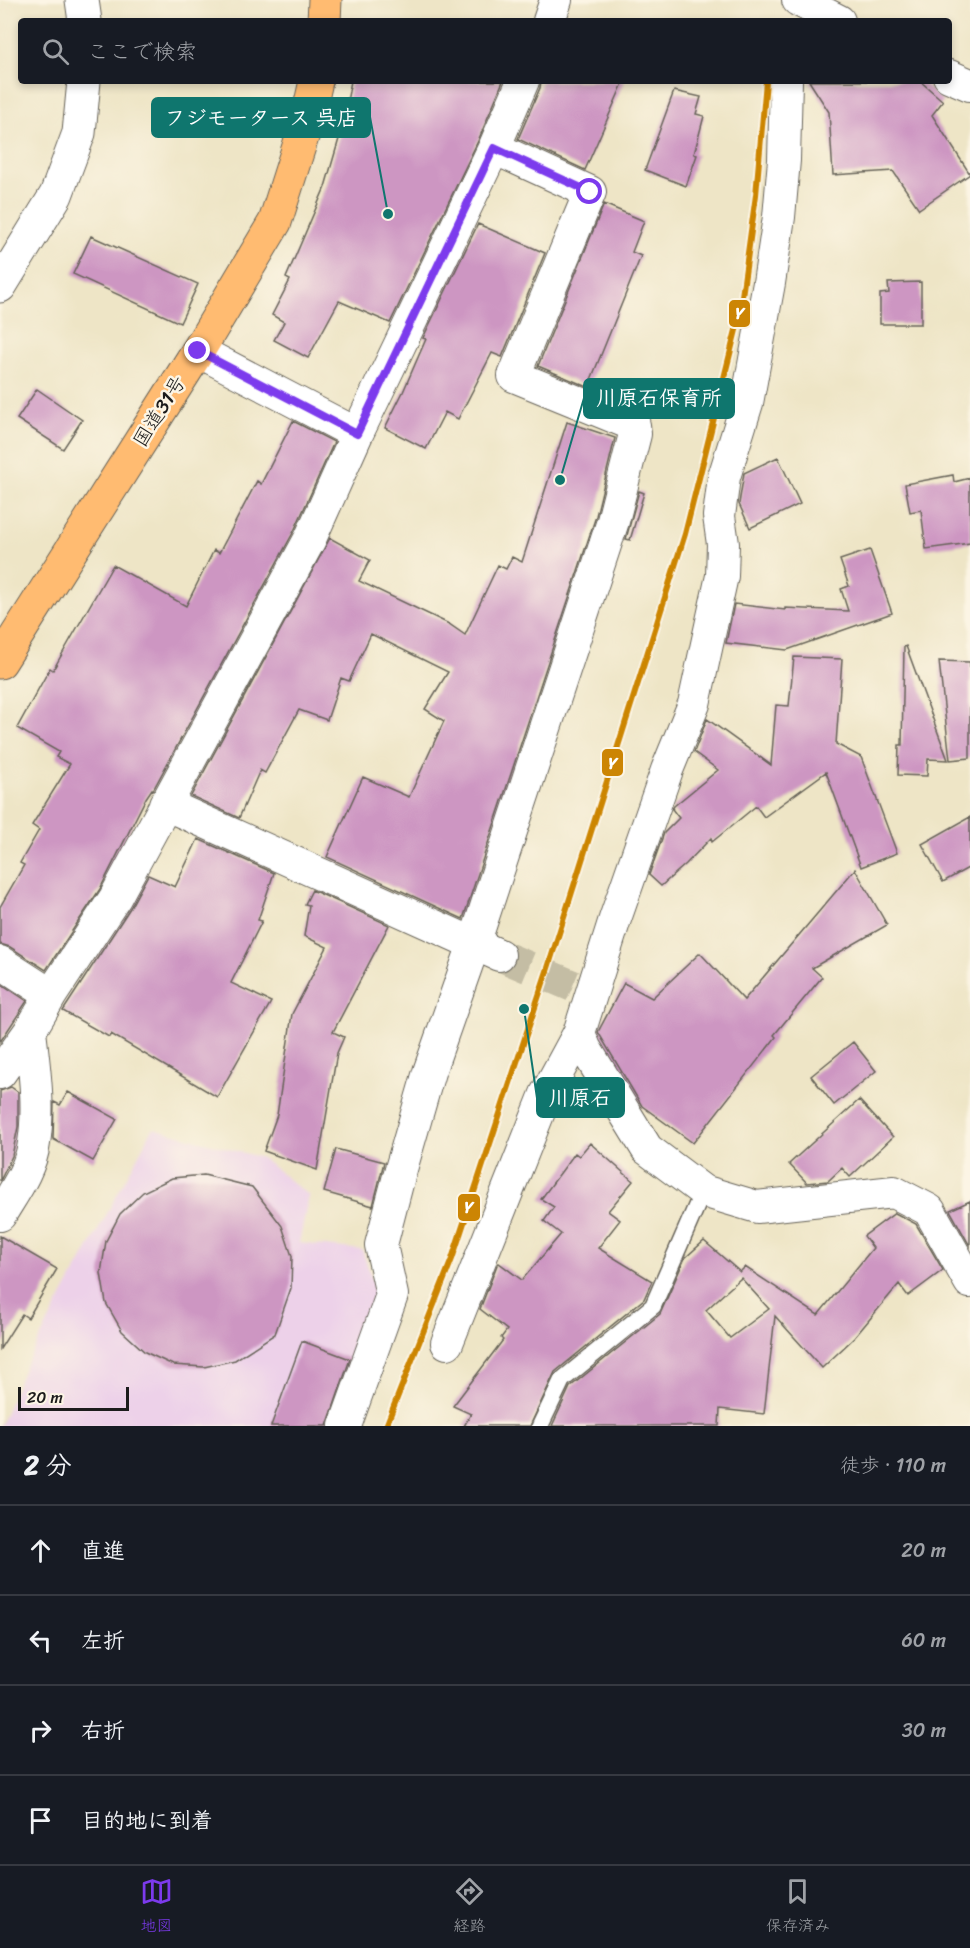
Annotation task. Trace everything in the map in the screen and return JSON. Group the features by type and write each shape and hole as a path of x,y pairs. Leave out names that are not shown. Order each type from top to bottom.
{"highway":[{"path":"324,18 325,0"},
{"name":"国道31号","path":"0,662 198,351 276,222 307,121 315,84"}],"street":[{"path":"82,0 85,18"},
{"path":"550,18 556,0"},
{"path":"795,18 798,0 832,18"},
{"path":"952,77 970,85"},
{"path":"0,286 56,195 79,133 84,84"},
{"path":"0,1073 30,1031 115,898 310,539 357,434 494,148 522,84"},
{"path":"447,1343 546,1094 579,1033 617,912 667,770 694,704 722,576 723,544 719,516 724,477 747,403 770,283 784,160 786,84"},
{"path":"345,1426 392,1296 381,1245 429,1072 486,950 613,521 635,434 634,425 514,376 590,192 494,148"},
{"path":"198,351 357,434"},
{"path":"165,804 486,950"},
{"path":"0,962 51,995"},
{"path":"0,1215 25,1173 34,1144 36,1091 30,1031"},
{"path":"579,1033 585,1048 647,1149 703,1191 758,1207 894,1192 929,1210 970,1282"}],"lane":[{"path":"540,1426 562,1380 653,1306 703,1191"}],"shaded area":[{"path":"153,1128 262,1158 309,1196 299,1243 362,1250 381,1304 335,1426 0,1426 25,1366"}],"building":[{"path":"350,84 502,84 478,141 390,323 339,301 308,358 274,340 284,322 272,315 290,280 286,278 325,187 341,132"},
{"path":"541,84 623,84 585,170 518,139"},
{"path":"811,84 923,84 943,101 932,115 970,174 919,209 893,171 833,175 829,112"},
{"path":"674,91 701,97 696,114 704,116 694,154 697,155 686,186 645,170"},
{"path":"604,204 644,221 632,252 641,256 588,387 538,366"},
{"path":"478,224 545,253 502,357 492,353 458,419 445,412 426,449 385,428 426,339 423,338"},
{"path":"91,236 198,284 180,323 73,274"},
{"path":"921,282 921,324 880,324 880,294 889,293 888,283"},
{"path":"37,389 82,420 63,449 17,419"},
{"path":"293,421 334,442 294,531 153,790 146,798 100,889 46,970 10,947 0,944 0,907 24,865 20,863 39,830 32,825 70,764 56,757 59,752 17,728 50,668 53,670 113,565 186,606 214,550 219,553 257,481 261,484"},
{"path":"567,422 615,438 596,516 463,919 327,857 363,777 409,797 444,721 425,709 448,672 371,634 349,681 341,678 327,720 299,710 265,773 260,770 239,818 191,796 330,538 370,560 359,581 449,624 465,635 498,565 506,569 512,557 522,562"},
{"path":"778,457 800,504 750,528 739,504 744,473"},
{"path":"953,475 954,482 970,478 970,543 926,549 921,510 910,512 905,484"},
{"path":"639,491 644,493 630,540 626,539"},
{"path":"870,550 892,613 787,650 726,643 734,604 785,610 785,608 848,611 841,589 849,586 840,560"},
{"path":"906,646 948,760 928,759 927,776 898,775 899,745 902,745 904,647"},
{"path":"794,657 842,659 836,744 861,757 897,853 861,867 826,772 764,817 756,806 712,842 711,838 661,886 649,875 664,833 679,818 672,809 718,770 694,752 707,719 771,765 776,705 789,706"},
{"path":"939,661 970,662 970,758 950,760"},
{"path":"970,817 970,867 943,882 922,844"},
{"path":"198,839 274,873 258,920 262,921 231,983 271,1002 217,1097 111,1034 109,1037 63,1011 130,908 148,875 175,887"},
{"path":"855,869 887,925 812,968 822,977 774,1035 776,1037 693,1143 642,1106 598,1032 624,983 652,998 700,953 744,1000"},
{"path":"312,890 389,925 333,1032 344,1037 337,1053 317,1170 264,1151 277,1115 292,1014 327,947 304,936 309,905 305,904"},
{"path":"0,983 27,1001 0,1042"},
{"path":"853,1042 876,1071 834,1105 811,1076"},
{"path":"11,1087 18,1092 18,1127 12,1156 0,1181 0,1091"},
{"path":"68,1092 117,1119 93,1161 53,1139 54,1102 60,1105"},
{"path":"859,1100 893,1137 850,1177 842,1168 828,1181 807,1183 789,1164"},
{"path":"590,1143 633,1181 608,1211 620,1220 598,1248 652,1281 644,1299 555,1372 530,1426 464,1426 471,1414 453,1406 503,1340 501,1338 507,1330 480,1309 497,1265 499,1263 522,1280 561,1234 544,1221 554,1207 541,1199 575,1153 579,1156"},
{"path":"336,1149 384,1162 373,1206 324,1192"},
{"path":"204,1175 252,1187 282,1226 292,1256 291,1288 275,1334 235,1360 204,1367 173,1365 145,1352 122,1331 106,1303 101,1273 106,1241 120,1214 143,1192 172,1178"},
{"path":"970,1201 970,1246 950,1210"},
{"path":"895,1213 916,1224 943,1270 908,1296 899,1284 854,1338 822,1368 775,1316 764,1414 720,1409 719,1426 552,1426 570,1387 660,1314 685,1258 704,1241 740,1272 745,1267 818,1315 873,1248 864,1236","holes":["741,1278 769,1309 730,1338 706,1310"]},
{"path":"0,1236 57,1269 28,1318 22,1314 0,1349"},
{"path":"302,1341 350,1359 327,1426 271,1426"}],"tunnel":[{"path":"499,955 592,994"}],"transit line":[{"name":"Y","path":"386,1426 452,1259 548,968 685,534 739,318 756,195 766,84"}],"place":[{"name":"フジモータース 呉店","path":"388,214"},
{"name":"川原石保育所","path":"560,480"},
{"name":"川原石","path":"524,1009"}],"route":[{"path":"198,351 357,434 494,148 590,192"}]}
